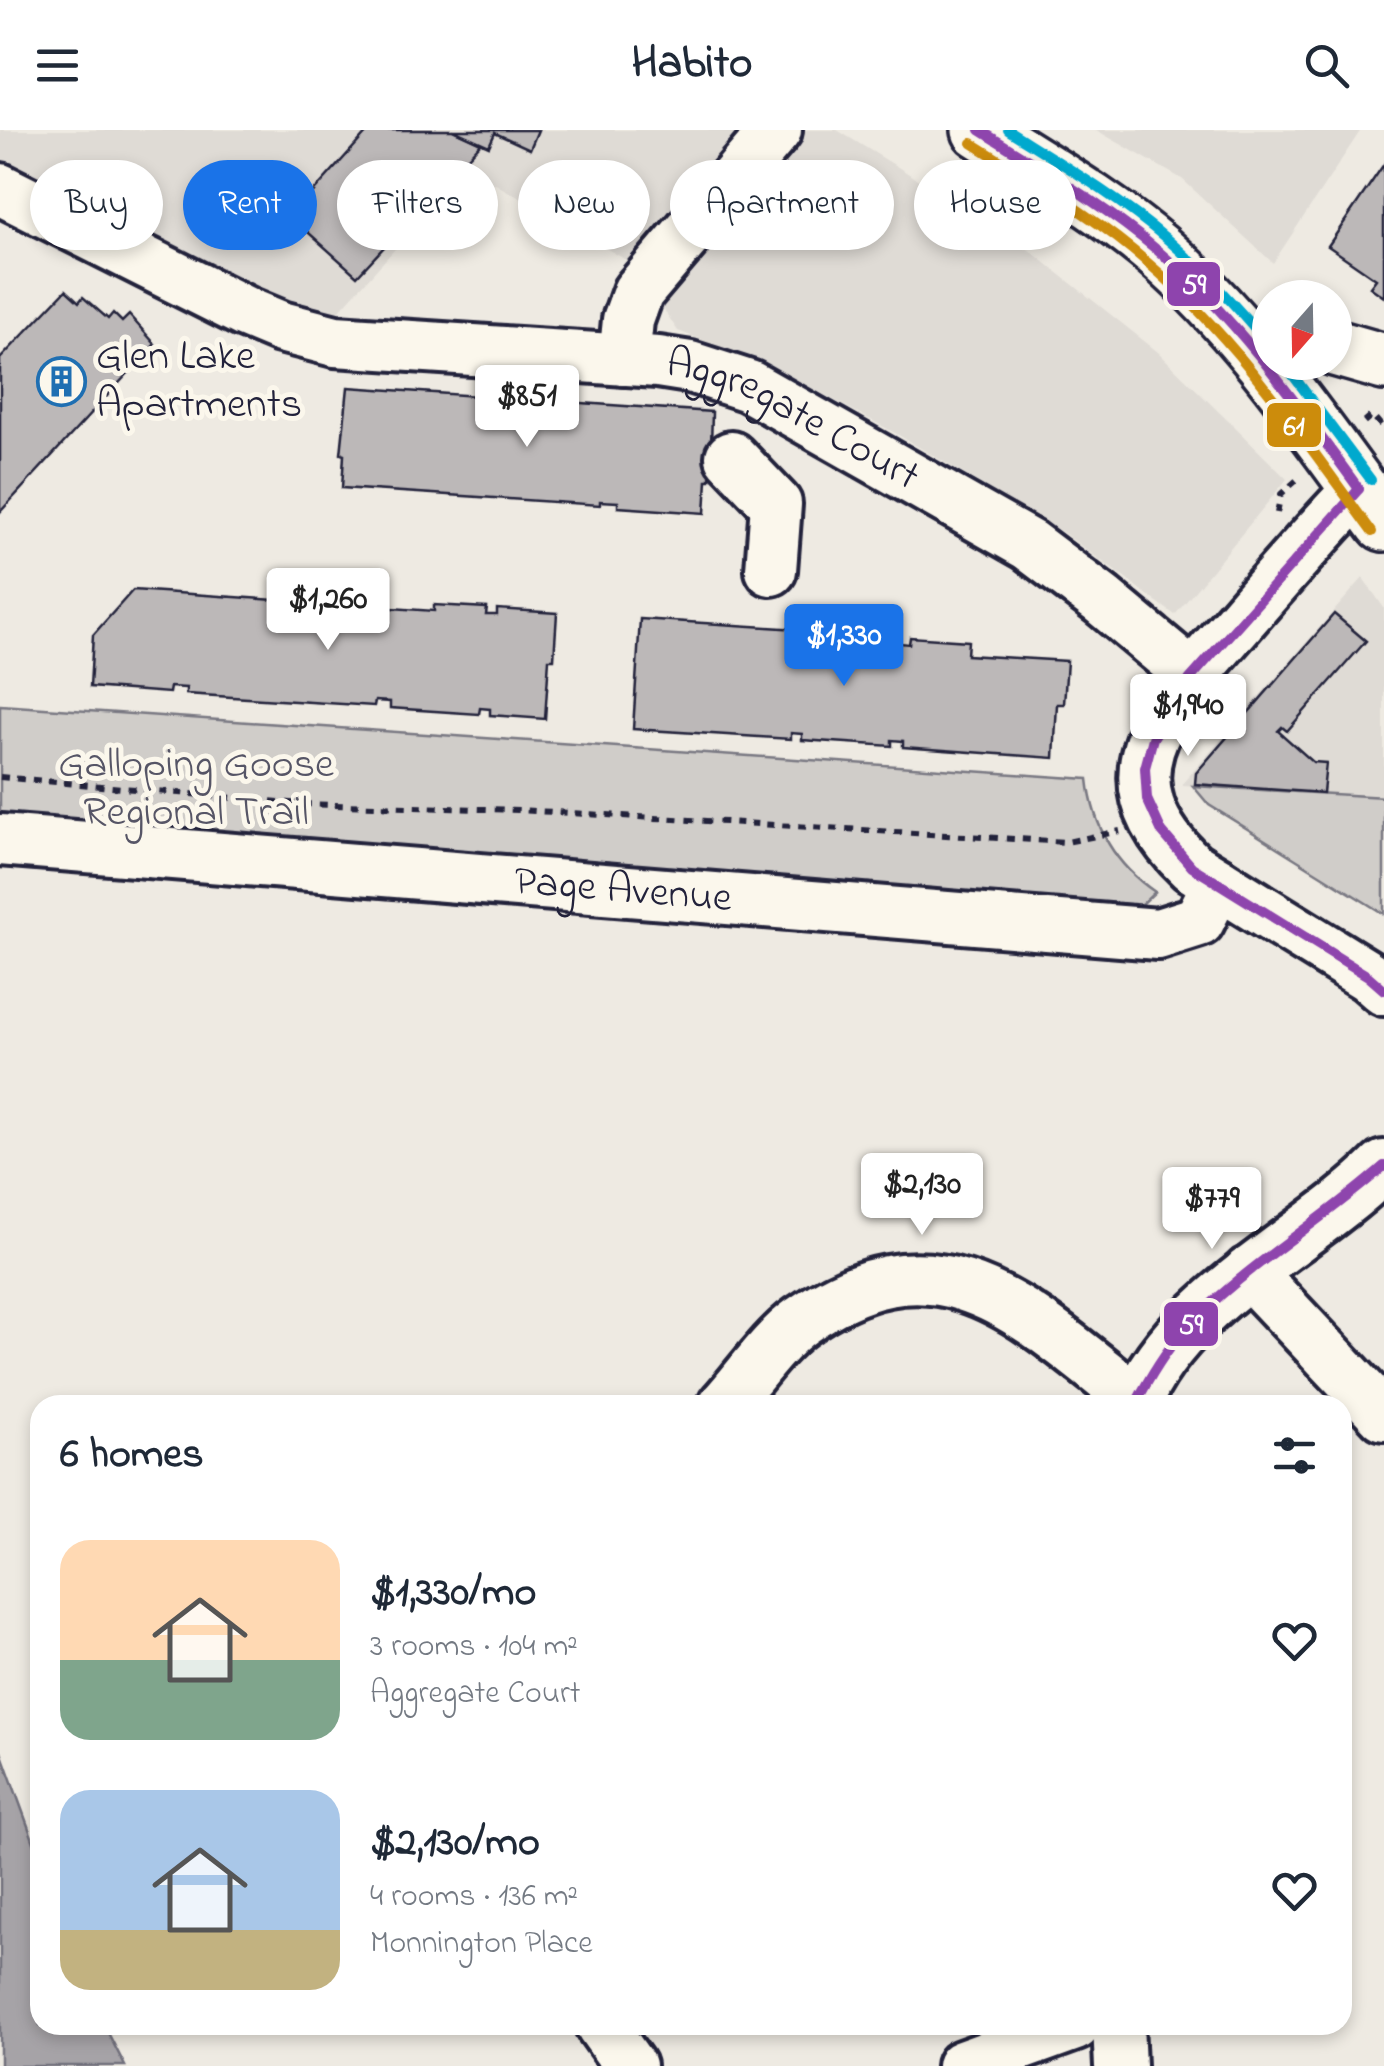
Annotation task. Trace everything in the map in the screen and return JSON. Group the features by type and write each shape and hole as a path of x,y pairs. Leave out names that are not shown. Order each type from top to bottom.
{"main road":[{"path":"980,130 1157,250 1247,322 1376,459"},
{"path":"1352,353 1384,362"}],"street":[{"path":"624,360 628,320 638,292 776,130"},
{"name":"Aggregate Court","path":"0,189 245,312 310,336 690,367 750,386 1029,545 1193,676"},
{"path":"731,458 776,504 771,570"},
{"path":"1376,459 1166,708 1156,724 1146,764 1147,792 1156,824 1170,846 1192,866 1368,976 1384,990"},
{"name":"Page Avenue","path":"0,840 1158,934 1199,921 1218,882"},
{"path":"1139,1395 1154,1366 1192,1324 1249,1272 1384,1166"},
{"path":"1249,1272 1384,1415"},
{"path":"733,1395 798,1323 844,1294 884,1281 927,1278 968,1285 1008,1302 1125,1395"},
{"path":"607,2035 630,2066"},
{"path":"962,2066 1048,2035"},
{"path":"1118,2035 1120,2066"}],"path":[{"path":"0,777 302,804 519,810 1067,842 1118,832"}],"shaded area":[{"path":"0,130 837,130 886,160 670,160 670,250 894,250 894,165 914,177 914,250 1029,250 1158,352 1287,479 1175,615 1062,532 895,433 771,366 678,331 633,264 609,250 650,250 650,160 518,160 518,197 498,185 498,160 337,160 337,250 394,250 329,322 276,305 163,248 163,160 30,160 30,181 0,166"},
{"path":"1096,130 1361,130 1273,263 1182,179"},
{"path":"1363,578 1384,608 1384,797 1181,785"},
{"path":"0,1749 30,1832 30,2035 109,2035 125,2066 0,2066"}],"green space":[{"name":"Galloping Goose Regional Trail","path":"0,705 1088,779 1095,813 1108,843 1128,870 1155,892 1122,923 0,846"},
{"path":"1193,786 1384,797 1384,914 1209,805"}],"building":[{"path":"369,130 453,130 481,143 465,160 342,160"},
{"path":"453,130 538,130 530,149 495,133 489,146"},
{"path":"1384,164 1384,297 1370,287 1376,279 1328,246"},
{"path":"337,166 337,250 381,250 357,276 317,240 317,188"},
{"name":"Glen Lake Apartments","path":"66,290 79,302 83,297 108,319 113,313 122,322 129,315 155,344 0,512 0,359"},
{"path":"348,387 712,412 705,513 618,507 618,502 600,501 600,505 342,488 341,454"},
{"path":"133,590 434,611 434,605 487,608 486,615 497,615 497,609 557,613 545,719 490,715 490,709 480,708 479,714 390,708 390,702 375,701 374,706 186,694 186,688 170,687 169,693 90,687 93,635"},
{"path":"1334,614 1366,641 1287,731 1282,727 1278,731 1313,762 1326,763 1323,793 1195,784 1196,773"},
{"path":"640,619 798,629 798,636 809,637 809,630 900,636 899,643 909,644 910,637 968,641 967,655 1067,661 1064,704 1057,704 1054,758 903,747 903,741 892,740 892,746 802,740 802,734 791,733 791,739 633,729"}],"transit line":[{"name":"59","path":"980,130 1115,217 1186,276 1240,333 1359,489"},
{"path":"1008,130 1110,196 1168,240 1252,326"},
{"name":"61","path":"972,143 1107,230 1180,293 1268,391 1372,532"},
{"path":"1296,380 1371,480"},
{"name":"59","path":"1359,489 1190,679 1153,738 1145,768 1147,799 1162,832 1192,867 1368,976 1384,990"},
{"name":"59","path":"1140,1395 1168,1350 1204,1310 1384,1166"}],"place":[{"name":"Glen Lake Apartments","path":"61,381"}]}
